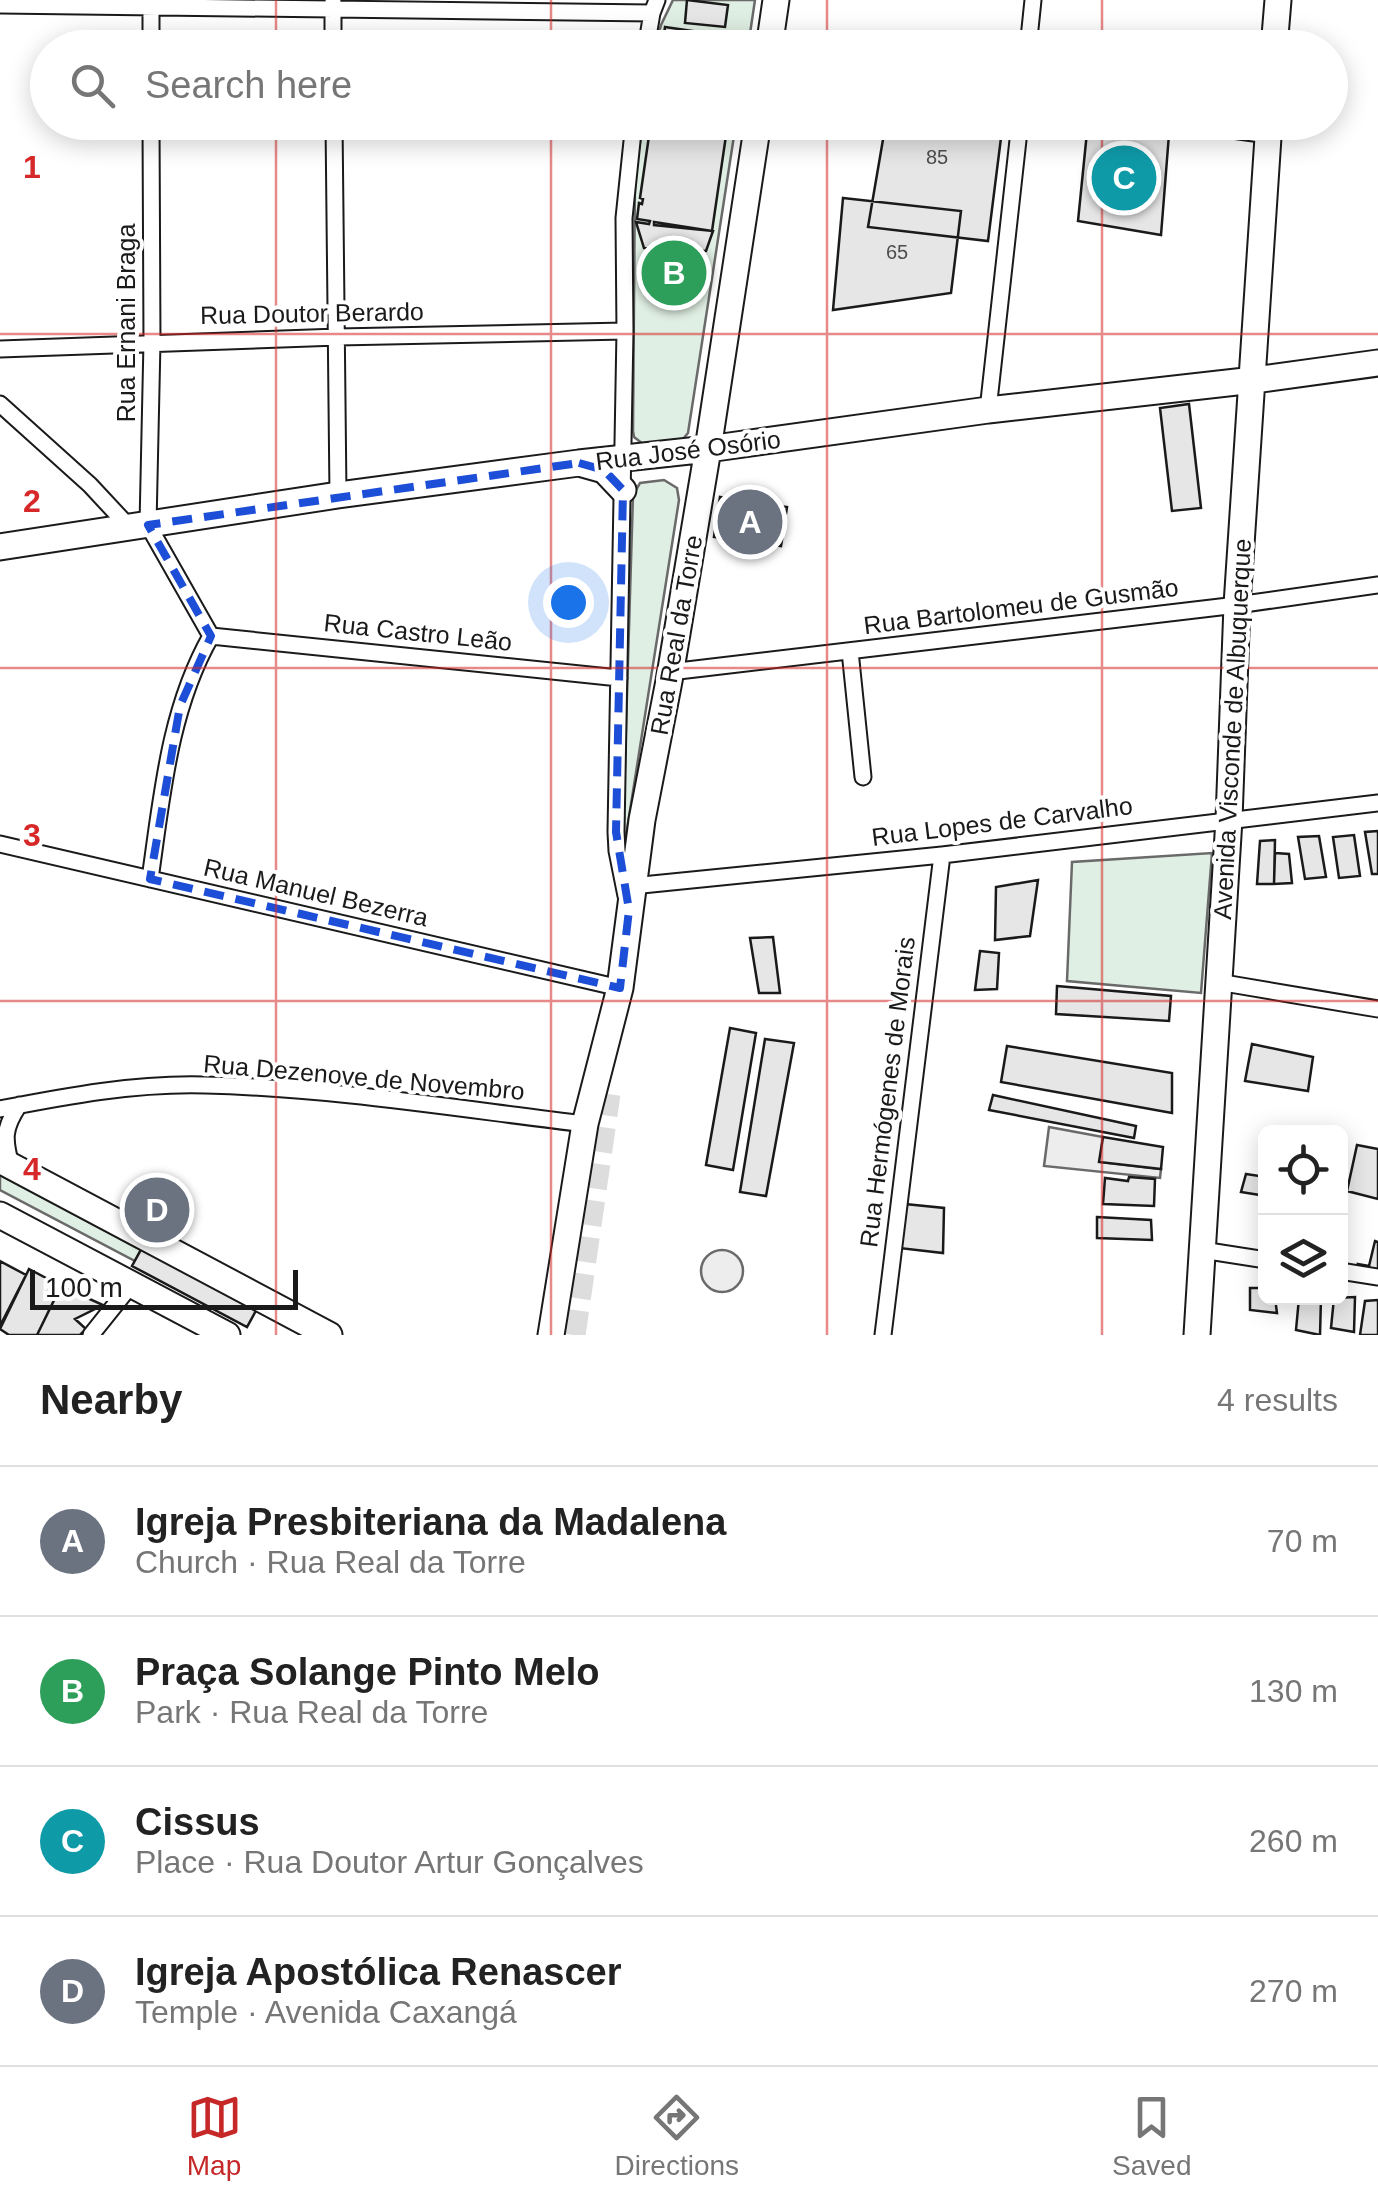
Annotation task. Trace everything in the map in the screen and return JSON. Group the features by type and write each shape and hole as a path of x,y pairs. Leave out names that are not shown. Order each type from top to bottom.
{"main road":[{"path":"772,30 776,0"},
{"path":"1276,30 1278,0"},
{"name":"Rua Real da Torre","path":"552,1335 586,1124 620,988 642,820 708,449 755,140"},
{"name":"Avenida Visconde de Albuquerque","path":"1197,1335 1229,819 1237,605 1268,140"},
{"name":"Rua José Osório","path":"0,547 579,463 1378,362"},
{"path":"1197,386 1228,402 1250,427"},
{"path":"579,463 604,470 623,490"},
{"path":"608,1094 620,988"},
{"path":"6,1163 329,1335"},
{"path":"0,1215 227,1335"}],"street":[{"path":"1030,30 1033,0"},
{"path":"151,3 151,30"},
{"path":"332,4 333,30"},
{"path":"0,5 654,6"},
{"name":"Rua Ernani Braga","path":"139,526 152,342 151,140"},
{"path":"334,140 338,496"},
{"name":"Rua Real da Torre","path":"630,898 617,852 624,218 632,140"},
{"path":"988,410 1018,140"},
{"name":"Rua Doutor Berardo","path":"0,349 625,331"},
{"path":"0,404 139,526 211,636 197,660 180,706 150,879"},
{"name":"Rua Bartolomeu de Gusmão","path":"670,672 1378,585"},
{"name":"Rua Castro Leão","path":"211,636 619,678"},
{"path":"850,651 862,777"},
{"name":"Rua Lopes de Carvalho","path":"630,898 1378,802"},
{"name":"Rua Manuel Bezerra","path":"0,844 620,988"},
{"name":"Rua Hermógenes de Morais","path":"882,1335 942,855"},
{"path":"1218,982 1378,1009"},
{"name":"Rua Dezenove de Novembro","path":"0,1109 106,1091 202,1085 348,1096 586,1124"},
{"path":"6,1163 6,1130 19,1106"},
{"path":"1202,1250 1258,1259"},
{"path":"1348,1272 1378,1277"},
{"path":"91,1335 130,1285"}],"highlighted area":[{"path":"579,463 604,470 623,490 616,832 629,910 620,988 150,879 180,706 211,636 148,525"}],"green space":[{"path":"673,0 755,0 751,30 660,30"},
{"path":"640,140 733,140 688,433 683,439 643,444 633,431 635,175"},
{"path":"664,480 677,488 679,500 622,861 633,495 640,483"},
{"path":"1212,853 1201,993 1067,981 1072,862"},
{"path":"0,1175 141,1250 135,1261 0,1190"}],"shaded area":[{"path":"1049,1127 1103,1137 1100,1162 1161,1169 1160,1178 1044,1166"},
{"path":"722,1250 737,1256 743,1271 737,1286 722,1292 707,1286 701,1271 707,1256"}],"building":[{"path":"687,0 728,5 725,27 685,23"},
{"path":"648,140 725,140 713,231 706,251 644,248 636,222 650,221 637,219 643,199 640,198","holes":["654,222 710,231 654,225"]},
{"path":"883,140 1001,140 988,241 868,227"},
{"path":"1086,140 1169,140 1161,235 1078,221"},
{"path":"843,198 961,211 951,293 833,310"},
{"path":"1189,404 1201,508 1172,511 1160,408"},
{"path":"720,497 787,507 781,546 714,537"},
{"path":"1378,831 1378,874 1372,874 1365,832"},
{"path":"1354,835 1360,876 1339,878 1333,837"},
{"path":"1319,836 1326,877 1305,879 1298,837"},
{"path":"1275,840 1274,884 1257,884 1260,841"},
{"path":"1275,853 1289,854 1292,883 1274,884"},
{"path":"1038,880 1030,936 995,940 996,887"},
{"path":"773,937 780,993 759,993 750,938"},
{"path":"980,951 999,953 997,989 975,990"},
{"path":"1057,986 1171,996 1169,1021 1056,1014"},
{"path":"730,1028 756,1033 733,1170 706,1165"},
{"path":"765,1039 794,1043 766,1196 740,1192"},
{"path":"1252,1044 1313,1057 1308,1091 1245,1081"},
{"path":"1007,1046 1172,1073 1172,1113 1001,1082"},
{"path":"993,1095 1136,1126 1134,1138 989,1110"},
{"path":"1103,1137 1163,1147 1161,1169 1099,1162"},
{"path":"1357,1145 1378,1149 1378,1199 1348,1191"},
{"path":"1246,1174 1258,1176 1258,1195 1241,1192"},
{"path":"1129,1177 1155,1179 1154,1206 1103,1204 1105,1178 1128,1181"},
{"path":"905,1204 944,1208 943,1253 899,1248"},
{"path":"1097,1217 1151,1220 1152,1240 1097,1238"},
{"path":"1375,1241 1378,1272 1359,1270 1358,1264 1369,1266"},
{"path":"143,1246 258,1307 247,1327 132,1266"},
{"path":"0,1261 26,1275 0,1326"},
{"path":"29,1269 61,1286 37,1335 9,1335 0,1329"},
{"path":"61,1286 103,1305 75,1319 86,1329 80,1335 37,1335"},
{"path":"1250,1288 1258,1288 1258,1305 1276,1305 1277,1313 1250,1310"},
{"path":"1348,1297 1355,1297 1354,1332 1331,1328 1333,1305 1348,1305"},
{"path":"1378,1300 1378,1335 1360,1335 1365,1301"},
{"path":"1298,1305 1321,1305 1320,1335 1296,1330"}],"tunnel":[{"path":"573,1335 608,1094"}],"place":[{"name":"Cissus","path":"1124,178"},
{"name":"Praça Solange Pinto Melo","path":"674,273"},
{"name":"Igreja Presbiteriana da Madalena","path":"750,522"},
{"name":"Igreja Apostólica Renascer","path":"157,1210"}]}
